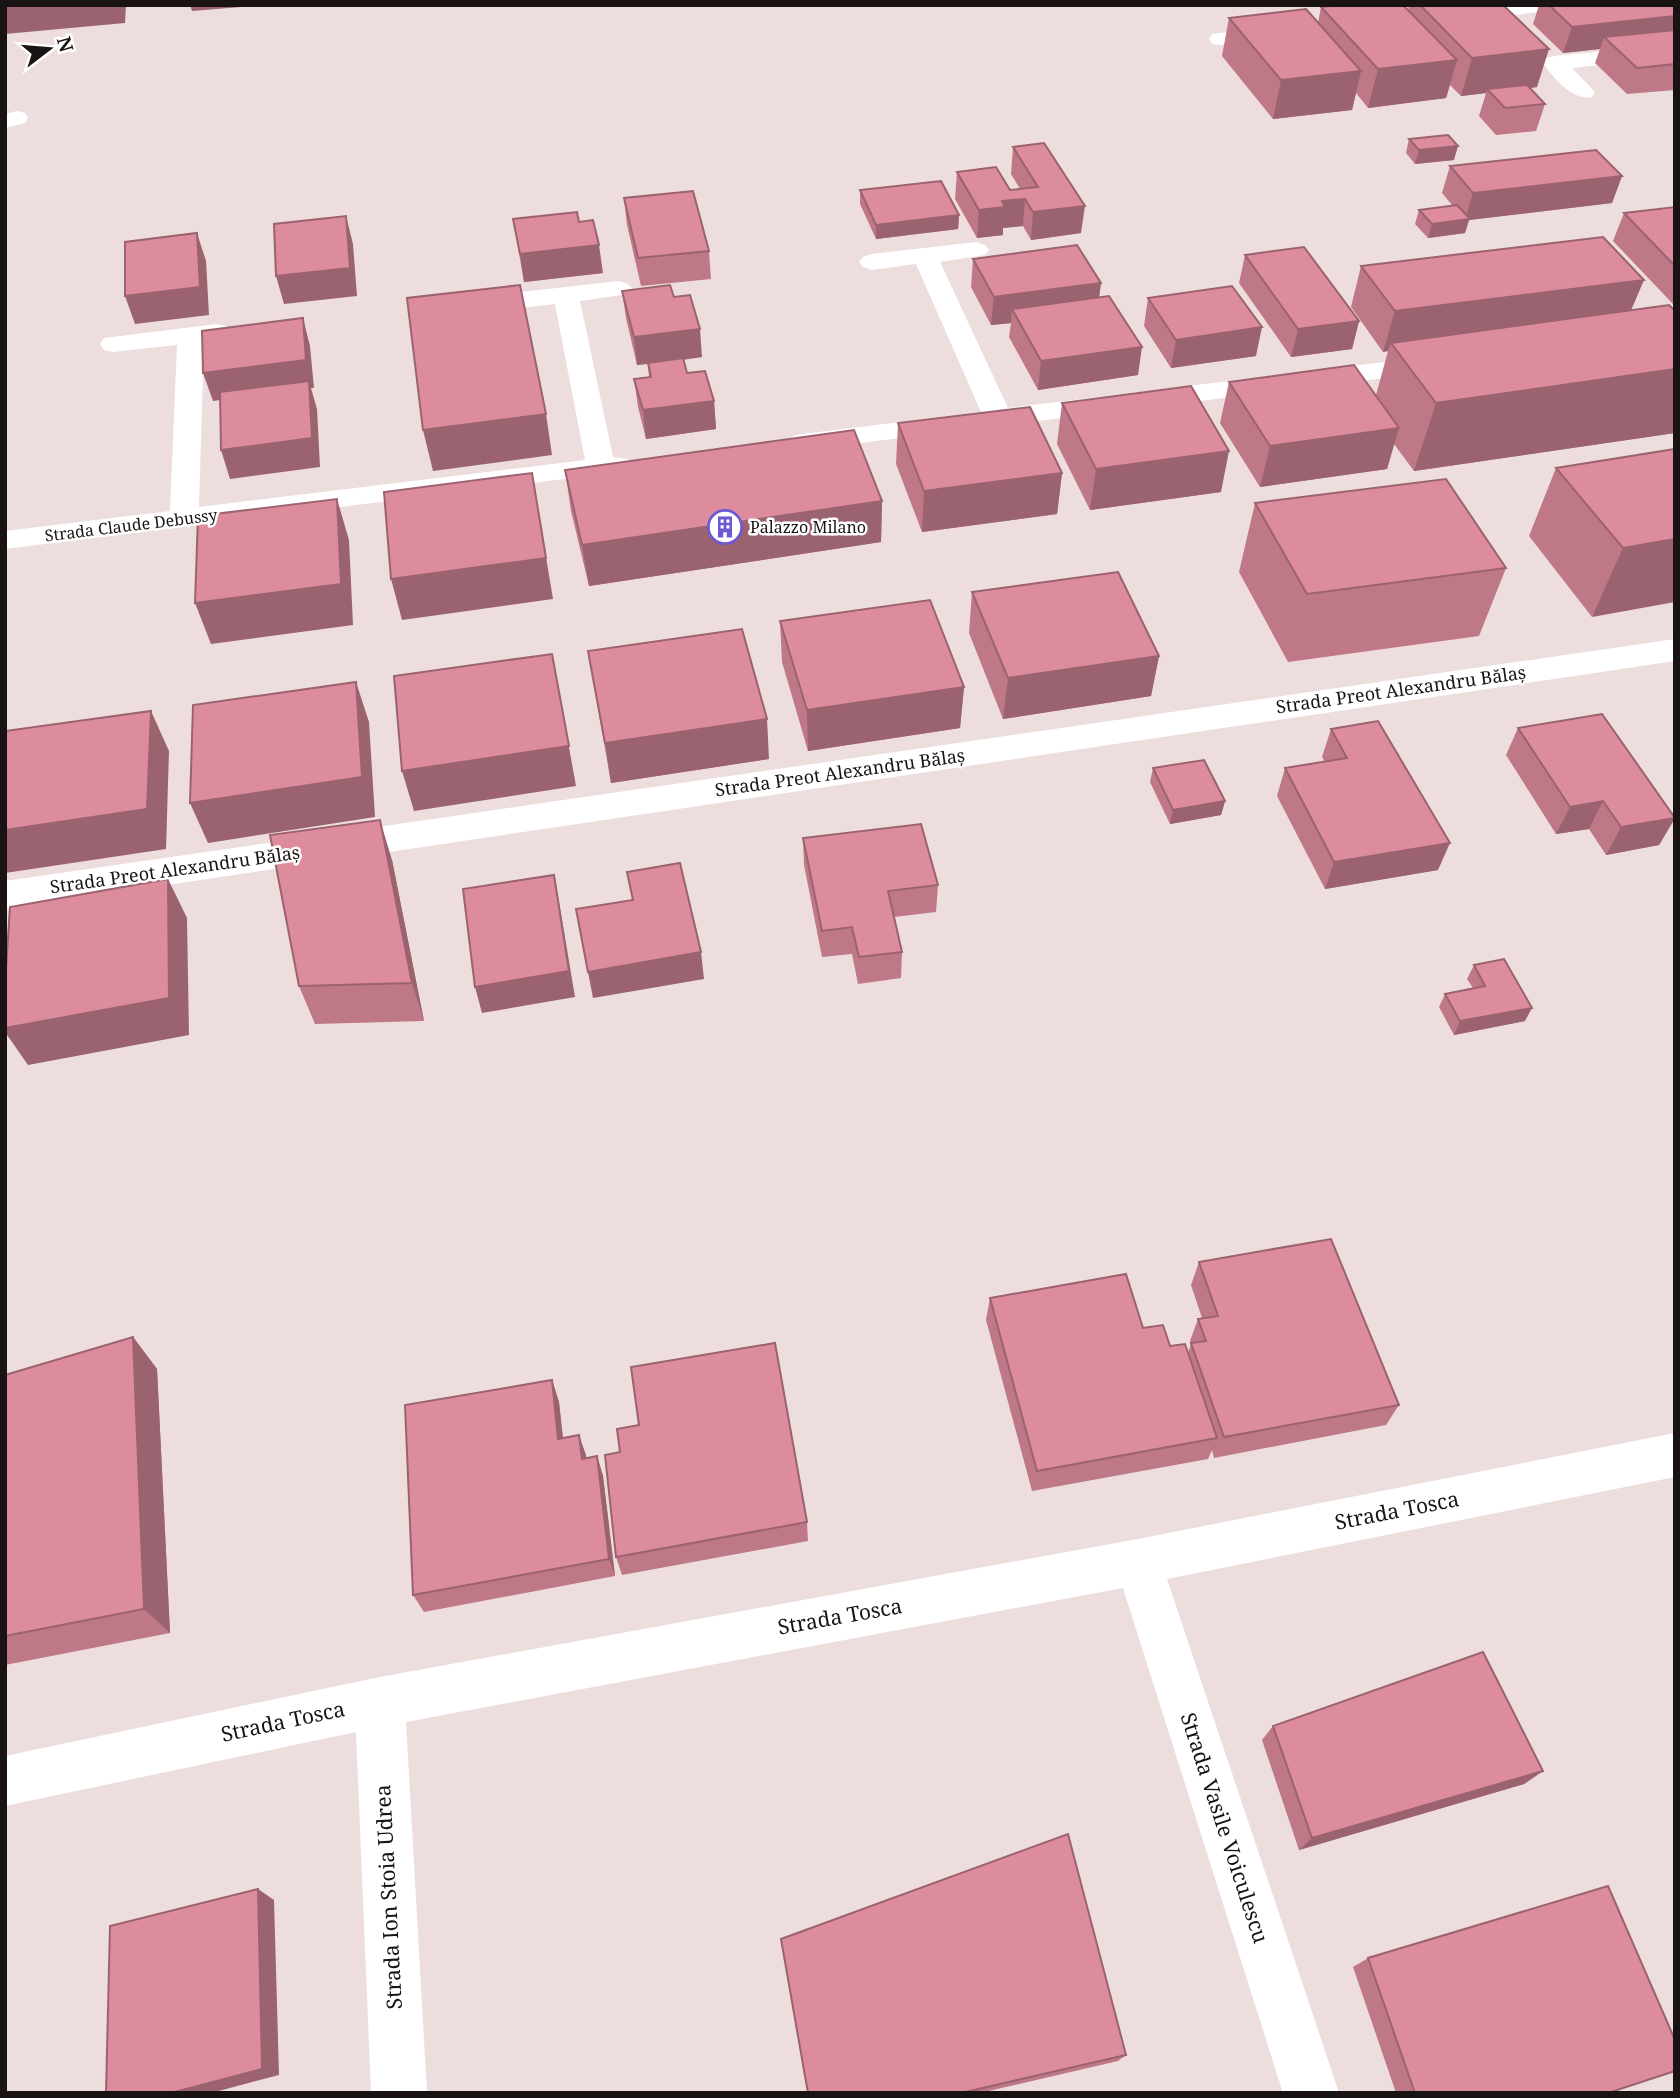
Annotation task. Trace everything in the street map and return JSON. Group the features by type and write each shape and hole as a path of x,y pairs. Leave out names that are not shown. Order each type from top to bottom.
{"street":[{"path":"1430,17 1551,5"},
{"path":"1220,38 1297,31"},
{"path":"1584,92 1554,63 1675,50"},
{"path":"872,262 976,250"},
{"path":"925,256 998,418"},
{"path":"503,302 619,289"},
{"path":"566,295 601,467"},
{"path":"113,344 240,330"},
{"path":"184,518 191,335"},
{"path":"781,445 1466,360"},
{"name":"Strada Claude Debussy","path":"5,540 643,462"},
{"name":"Strada Preot Alexandru Bălaș","path":"5,895 1675,650"},
{"name":"Strada Tosca","path":"5,1780 380,1702 1138,1563 1675,1455"},
{"name":"Strada Vasile Voiculescu","path":"1138,1563 1311,2093"},
{"name":"Strada Ion Stoia Udrea","path":"380,1702 399,2093"}],"building":[{"path":"1403,5 1457,60 1378,69 1321,7"},
{"path":"1420,5 1503,5 1549,49 1472,58"},
{"path":"1549,5 1675,5 1675,16 1572,27"},
{"path":"1306,9 1361,71 1281,80 1229,18"},
{"path":"1675,30 1675,64 1637,68 1604,37"},
{"path":"1527,85 1545,104 1505,108 1487,89"},
{"path":"1448,135 1458,146 1419,150 1409,139"},
{"path":"1044,143 1085,206 1033,212 1025,199 1002,201 1005,207 979,210 957,172 996,167 1010,190 1038,187 1013,147"},
{"path":"1596,150 1622,176 1473,193 1450,166"},
{"path":"941,181 959,215 876,225 860,190"},
{"path":"693,191 709,251 638,258 624,198"},
{"path":"1457,205 1470,219 1432,224 1419,210"},
{"path":"1675,207 1675,266 1624,213"},
{"path":"577,212 579,222 593,220 599,245 520,254 513,219"},
{"path":"346,216 350,268 276,276 274,224"},
{"path":"197,233 200,287 125,296 125,242"},
{"path":"1603,237 1644,280 1395,311 1361,266"},
{"path":"1077,245 1101,283 994,297 973,259"},
{"path":"1304,247 1359,321 1298,329 1245,255"},
{"path":"520,285 546,414 423,430 407,298"},
{"path":"670,285 674,297 690,295 700,329 634,337 622,291"},
{"path":"1232,286 1262,327 1176,340 1148,298"},
{"path":"1109,296 1142,347 1041,361 1012,309"},
{"path":"1669,305 1675,311 1675,369 1436,403 1391,343"},
{"path":"303,318 306,360 203,373 202,331"},
{"path":"683,358 687,373 705,371 714,401 643,410 634,379 651,377 648,363"},
{"path":"1354,365 1399,428 1270,446 1229,382"},
{"path":"309,381 312,438 221,450 220,392"},
{"path":"1191,386 1229,451 1096,469 1062,403"},
{"path":"1030,407 1062,473 924,491 898,423"},
{"path":"854,430 882,501 582,545 565,470"},
{"path":"1675,449 1675,539 1623,548 1556,468"},
{"path":"532,473 546,558 391,579 384,492"},
{"path":"1446,479 1506,568 1307,594 1255,503"},
{"path":"337,499 341,584 195,603 198,516"},
{"path":"1118,572 1159,656 1008,678 972,592"},
{"path":"930,600 964,687 807,710 780,621"},
{"path":"742,629 767,719 605,743 588,651"},
{"path":"552,654 569,746 402,771 394,676"},
{"path":"356,682 362,777 190,803 193,705"},
{"path":"151,711 147,809 5,830 5,731"},
{"path":"1602,714 1675,818 1621,827 1603,801 1570,807 1518,728"},
{"path":"1378,721 1450,843 1334,862 1285,768 1347,758 1331,729"},
{"path":"1204,760 1225,801 1173,810 1153,768"},
{"path":"380,820 412,983 299,986 270,835"},
{"path":"921,824 938,885 888,891 902,952 859,957 852,927 822,931 803,838"},
{"path":"680,863 701,952 588,972 576,909 633,900 627,872"},
{"path":"554,875 569,971 475,987 463,889"},
{"path":"168,879 169,998 5,1028 10,907"},
{"path":"1504,959 1532,1008 1460,1021 1445,994 1485,986 1474,965"},
{"path":"1331,1239 1399,1405 1224,1437 1191,1343 1206,1341 1198,1319 1218,1316 1199,1262"},
{"path":"1126,1274 1143,1328 1163,1325 1170,1346 1185,1344 1217,1438 1037,1471 990,1298"},
{"path":"133,1337 144,1609 5,1636 5,1375"},
{"path":"775,1343 807,1522 616,1557 605,1455 620,1452 617,1429 639,1425 631,1367"},
{"path":"552,1380 558,1439 579,1435 582,1459 597,1456 609,1559 413,1595 405,1405"},
{"path":"1483,1652 1543,1771 1312,1838 1273,1726"},
{"path":"1068,1834 1126,2055 961,2093 808,2093 781,1939"},
{"path":"1608,1886 1675,2040 1675,2071 1608,2093 1415,2093 1368,1958"},
{"path":"258,1889 262,2069 171,2093 106,2093 110,1926"}],"place":[{"name":"Palazzo Milano","path":"725,527"}]}
